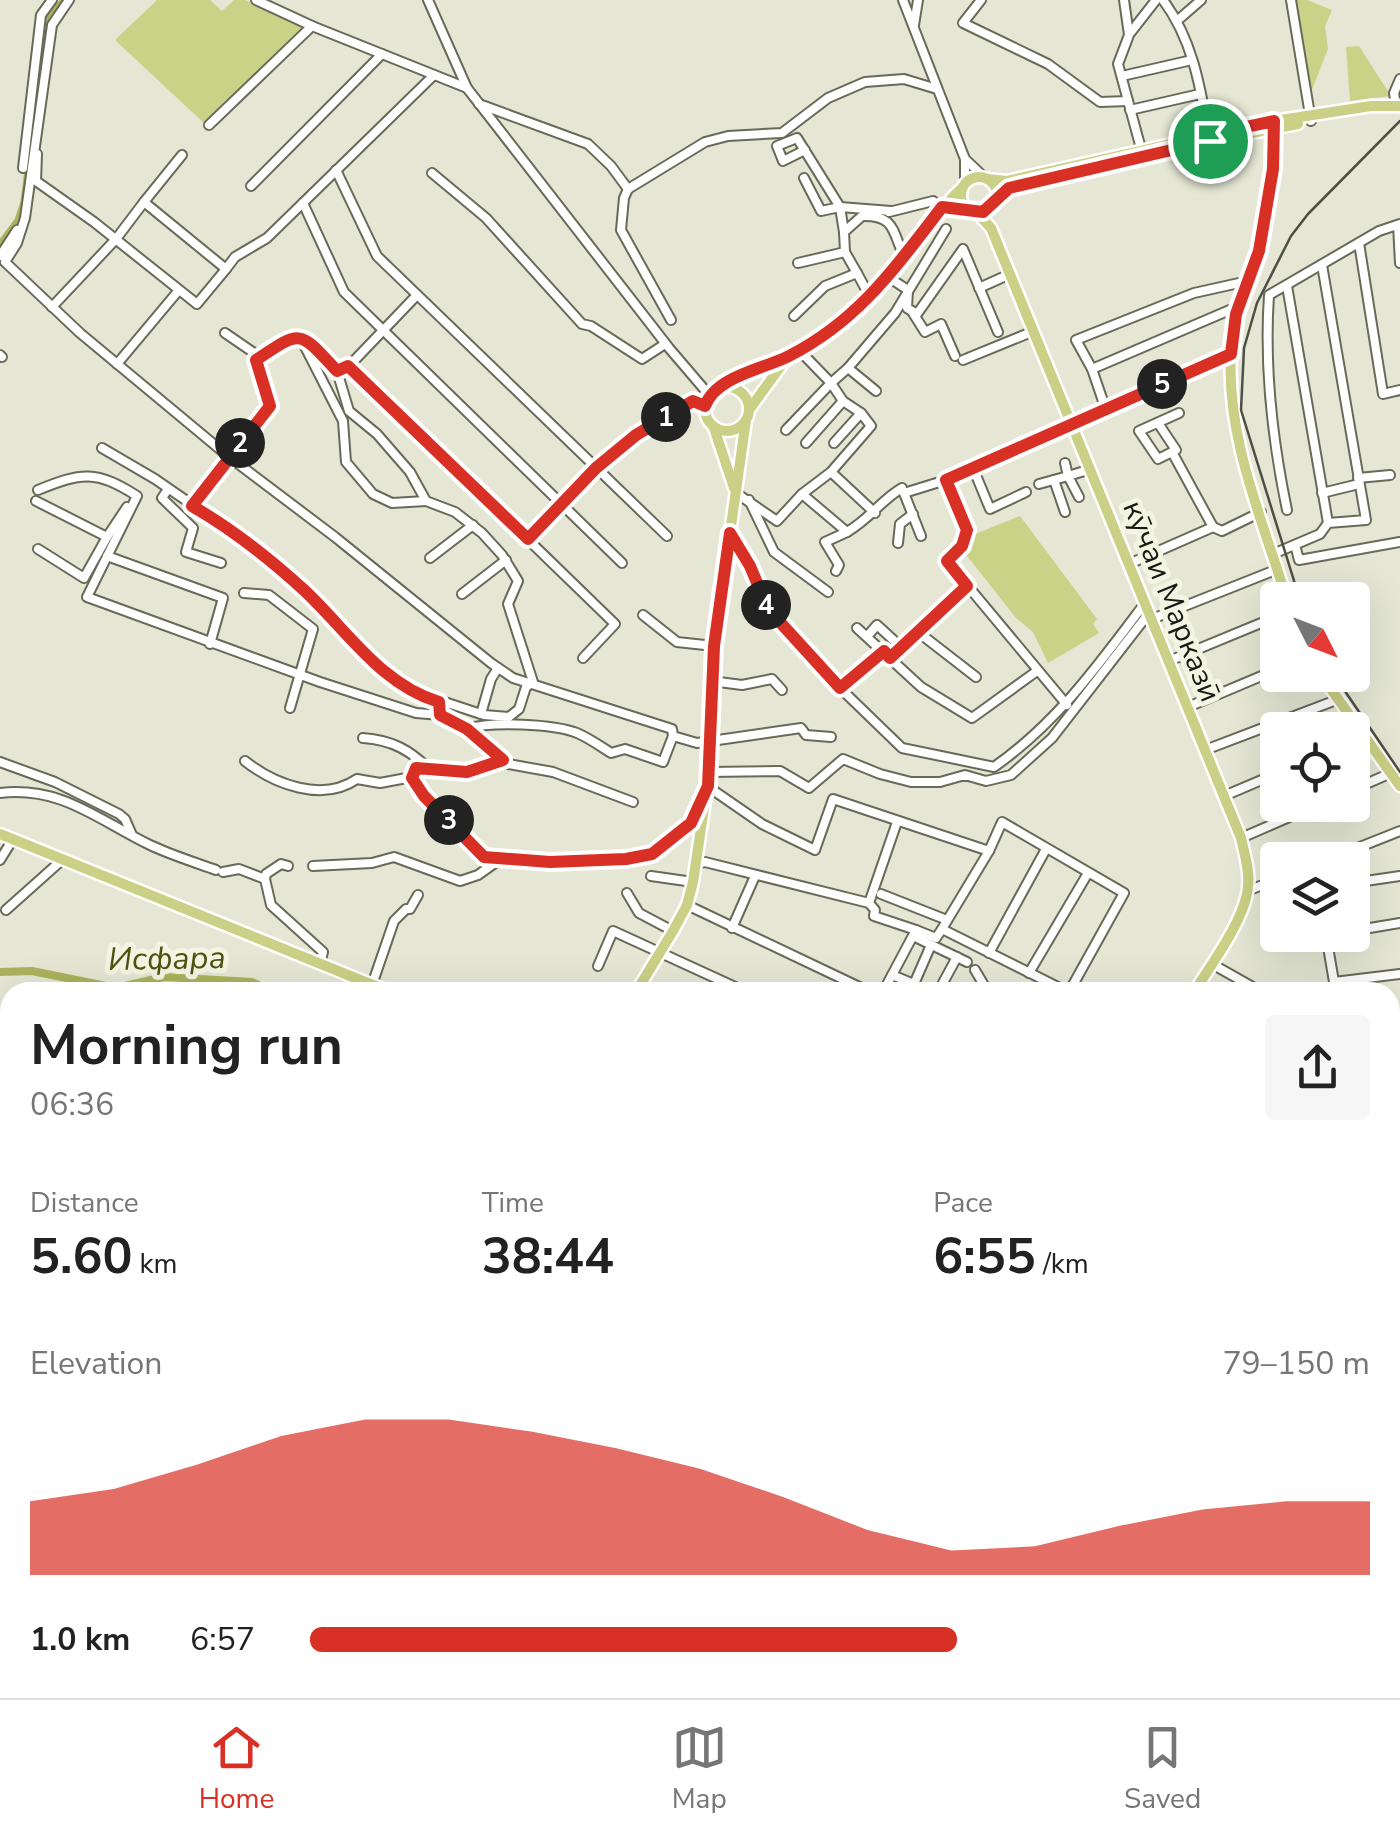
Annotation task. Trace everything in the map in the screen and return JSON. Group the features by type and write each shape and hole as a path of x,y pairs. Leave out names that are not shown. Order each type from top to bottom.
{"main road":[{"path":"709,398 768,363 786,358 851,317 888,277 942,207 974,178 1007,182 1310,118 1399,108"},
{"path":"1274,125 1273,169 1259,251 1239,306 1231,354 1231,412 1282,582"},
{"path":"942,207 972,211 994,203 1009,188 1142,153"},
{"path":"986,179 996,191 991,228"},
{"path":"964,185 960,196 991,228"},
{"name":"кӯчаи Марказӣ","path":"991,228 1241,838 1247,892"},
{"path":"714,427 728,431 747,415 786,358"},
{"path":"642,982 686,905 708,786 714,646 747,415 740,392 727,388 709,398"},
{"path":"709,398 707,418 714,427 736,493"},
{"path":"1334,692 1348,712"},
{"path":"1370,743 1400,786"},
{"path":"0,834 367,982"},
{"path":"1200,982 1241,911 1247,892"}],"street":[{"path":"23,168 41,15 52,0"},
{"path":"69,0 52,25 25,218 17,243 5,262 52,307 228,456 498,668 513,678 672,729 673,736 663,762 626,749 611,753 562,728 481,724 467,729"},
{"path":"256,0 467,88"},
{"path":"428,0 467,88 709,398 693,401 636,435 596,468 528,539"},
{"path":"902,0 965,159 964,185"},
{"path":"914,29 918,0"},
{"path":"982,0 971,4 963,23 1048,64 1100,102 1129,106 1200,94"},
{"path":"1124,0 1129,35"},
{"path":"1142,153 1118,64 1129,35 1160,0 1178,20 1192,60 1209,138"},
{"path":"1178,20 1201,0"},
{"path":"1291,0 1310,118"},
{"path":"210,125 312,26"},
{"path":"252,186 382,54"},
{"path":"1122,76 1192,60"},
{"path":"34,146 36,181 196,304 235,256 267,238 434,75"},
{"path":"671,320 621,230 628,190 705,142 728,136 782,133 828,98 865,82 904,79 937,89"},
{"path":"1399,108 1394,93 1400,79"},
{"path":"479,104 588,144 628,190"},
{"path":"805,150 840,207 845,252 870,297"},
{"path":"52,307 116,239 182,155"},
{"path":"965,159 986,179"},
{"path":"336,170 378,256 667,536"},
{"path":"432,173 486,218 582,324 642,359 665,344"},
{"path":"804,178 821,211 840,207 891,211"},
{"path":"144,202 226,268"},
{"path":"844,232 862,216 933,202 942,207"},
{"path":"303,203 344,292 622,562"},
{"path":"878,215 890,222 904,256"},
{"path":"0,256 25,218"},
{"path":"1106,410 1076,340 1194,293 1246,286 1269,294 1399,224 1400,263"},
{"path":"786,430 896,313 946,230"},
{"path":"1359,243 1383,394 1400,390"},
{"path":"913,313 918,314 963,249 998,332"},
{"path":"798,264 845,252"},
{"path":"1322,265 1366,520 1328,524"},
{"path":"794,316 826,286 857,273"},
{"path":"979,288 1010,274"},
{"path":"888,277 908,290"},
{"path":"1273,554 1325,531 1328,524 1287,286"},
{"path":"118,364 179,290"},
{"path":"908,290 905,301 926,332 941,324 959,358 1034,331"},
{"path":"337,371 348,366 417,294"},
{"path":"1269,294 1265,348 1274,444 1287,510"},
{"path":"1092,370 1239,306"},
{"path":"225,332 260,357"},
{"path":"192,506 270,406 256,360 292,336 312,344 337,371 349,411 377,434 410,472 426,500"},
{"path":"300,337 343,421 346,462 373,494 392,503 426,500 455,512 506,560 518,581 508,604 532,682"},
{"path":"736,493 777,521 802,494 831,472 871,426 800,350"},
{"path":"904,493 946,480 1231,354"},
{"path":"348,366 615,624 583,658"},
{"path":"848,368 876,391"},
{"path":"806,443 844,401"},
{"path":"834,444 860,413"},
{"path":"1158,423 1176,450 1158,459 1140,431 1179,413"},
{"path":"102,448 252,546 302,588 369,657 408,690 480,714 509,716 519,709 526,687 532,682"},
{"path":"1172,452 1212,528"},
{"path":"1066,463 1078,497"},
{"path":"973,468 990,510 1026,492"},
{"path":"1039,484 1090,469"},
{"path":"831,472 875,512"},
{"path":"38,490 88,474 111,480 137,496 86,597 210,644 416,713 440,715 467,729 508,764 553,772 634,802"},
{"path":"1322,493 1390,474"},
{"path":"946,480 967,530 962,546 947,561 1067,705"},
{"path":"1054,480 1065,512"},
{"path":"168,488 162,498 193,528 186,552 221,563"},
{"path":"836,571 839,565 825,542 847,532 902,488 921,536"},
{"path":"38,549 84,578 132,492"},
{"path":"802,494 847,532"},
{"path":"748,500 774,552 828,592"},
{"path":"36,501 107,536"},
{"path":"1130,564 1212,528 1222,530 1261,512"},
{"path":"898,544 900,524 913,514"},
{"path":"430,558 473,526"},
{"path":"730,533 750,566 768,609 902,748 994,767 1028,743 1067,705 1149,612 1278,570"},
{"path":"1295,544 1299,560 1400,542"},
{"path":"107,556 223,598 210,644"},
{"path":"462,594 506,560"},
{"path":"840,688 901,647 967,586"},
{"path":"244,593 269,595 312,629 290,708"},
{"path":"708,772 780,771 810,788 843,759 911,782 940,782 965,776 986,781 1010,775 1063,725 1149,612"},
{"path":"643,614 677,642 714,646"},
{"path":"1169,661 1260,623"},
{"path":"870,633 877,625 901,647"},
{"path":"857,628 921,687 972,718 1037,671"},
{"path":"918,632 976,678"},
{"path":"480,714 498,668"},
{"path":"1188,707 1260,677"},
{"path":"711,681 742,685 772,679 782,690"},
{"path":"1205,750 1339,699"},
{"path":"439,702 440,715"},
{"path":"673,736 697,743 802,728 806,735 830,737"},
{"path":"363,738 387,740 430,770"},
{"path":"412,778 416,768 467,772 503,760"},
{"path":"244,761 264,776 308,792 358,780 380,783 412,778"},
{"path":"0,762 56,782 119,814 126,819 132,835"},
{"path":"1370,782 1391,773"},
{"path":"412,778 424,796 484,857 498,860 626,859 652,854 691,823 708,786 762,824 815,850"},
{"path":"1224,796 1260,781"},
{"path":"0,793 39,792 220,871 239,869 265,879"},
{"path":"810,863 833,799 989,851"},
{"path":"870,903 897,822"},
{"path":"696,864 705,862 870,903 876,910 874,916 936,938 989,851 1002,822 1124,893 1075,982"},
{"path":"1241,838 1278,822"},
{"path":"1370,843 1400,831"},
{"path":"0,860 13,839"},
{"path":"989,953 1046,850"},
{"path":"313,866 372,863 394,857 460,880 478,875 498,860"},
{"path":"6,910 62,860"},
{"path":"288,866 280,864 266,874 271,906 323,952 320,964"},
{"path":"1029,973 1088,873"},
{"path":"651,876 693,882"},
{"path":"732,928 755,876"},
{"path":"1370,880 1400,876"},
{"path":"1247,892 1260,887"},
{"path":"627,892 638,913 673,932"},
{"path":"373,982 394,921 410,909 418,894"},
{"path":"881,894 948,920"},
{"path":"686,905 848,982"},
{"path":"1370,927 1400,923"},
{"path":"942,929 1048,982"},
{"path":"598,966 613,931 723,982"},
{"path":"915,933 932,946 967,962"},
{"path":"889,982 915,933"},
{"path":"915,982 932,946"},
{"path":"1329,952 1334,982 1400,974"},
{"path":"944,982 957,958"},
{"path":"1212,964 1242,982"},
{"path":"974,970 982,982"},
{"path":"892,975 903,982"}],"green space":[{"path":"157,0 210,0 222,11 234,0 245,0 308,28 206,125 115,40"},
{"path":"1295,0 1307,0 1332,10 1325,26 1328,49 1310,95"},
{"path":"1359,46 1391,96 1350,101 1346,47"},
{"path":"1020,516 1097,619 1093,624 1099,633 1048,663 1033,632 1016,618 964,552 970,536"}],"waterway":[{"path":"0,243 17,220 23,202 44,28 48,16 63,0"},
{"name":"Исфара","path":"0,972 32,971 86,982"},
{"name":"Исфара","path":"142,982 164,977 252,982"}],"railway":[{"path":"1294,582 1241,410 1244,348 1257,303 1291,236 1400,121"},
{"path":"1346,692 1400,772"}],"route":[{"path":"1274,121 1273,169 1259,251 1236,314 1231,354 946,480 967,530 962,546 947,561 967,586 890,658 884,651 840,688 768,609 750,566 730,533 714,646 708,786 691,823 652,854 550,862 484,857 424,796 412,778 416,768 467,772 503,760 467,729 440,715 439,702 408,690 369,657 302,588 252,546 192,506 228,456 268,412 270,399 256,360 292,336 312,344 337,371 348,366 528,539 596,468 636,435 693,401 705,406 714,392 768,363 786,358 851,317 888,277 942,207 983,212 1009,188 1210,141 1209,135 1274,121"}]}
